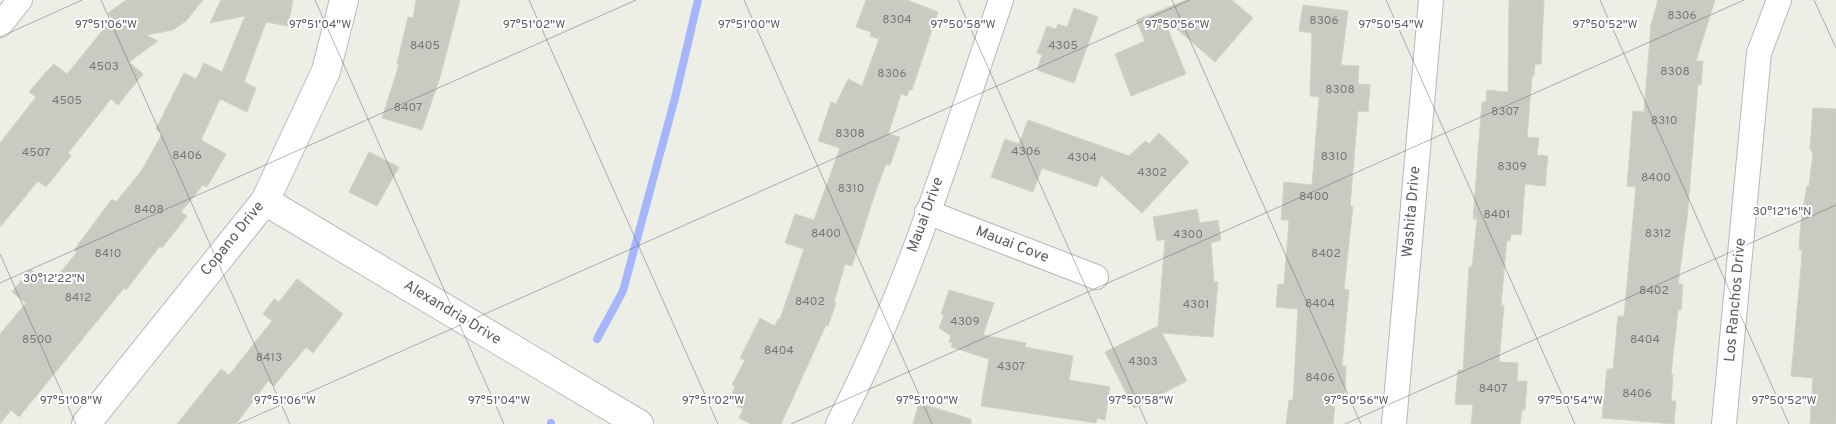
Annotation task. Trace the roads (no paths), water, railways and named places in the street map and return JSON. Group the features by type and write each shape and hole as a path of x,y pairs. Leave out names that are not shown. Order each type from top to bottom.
{"street":[{"path":"0,25 20,0"},
{"name":"Copano Drive","path":"86,424 265,201 326,71 344,0"},
{"name":"Mauai Drive","path":"838,424 859,383 884,326 927,212 1001,0"},
{"name":"Washita Drive","path":"1394,424 1431,0"},
{"name":"Los Ranchos Drive","path":"1724,424 1759,53 1779,0"},
{"name":"Alexandria Drive","path":"265,201 639,424"},
{"name":"Mauai Cove","path":"927,212 1096,277"}],"waterway":[{"path":"597,339 623,291 675,98 698,0"}]}
